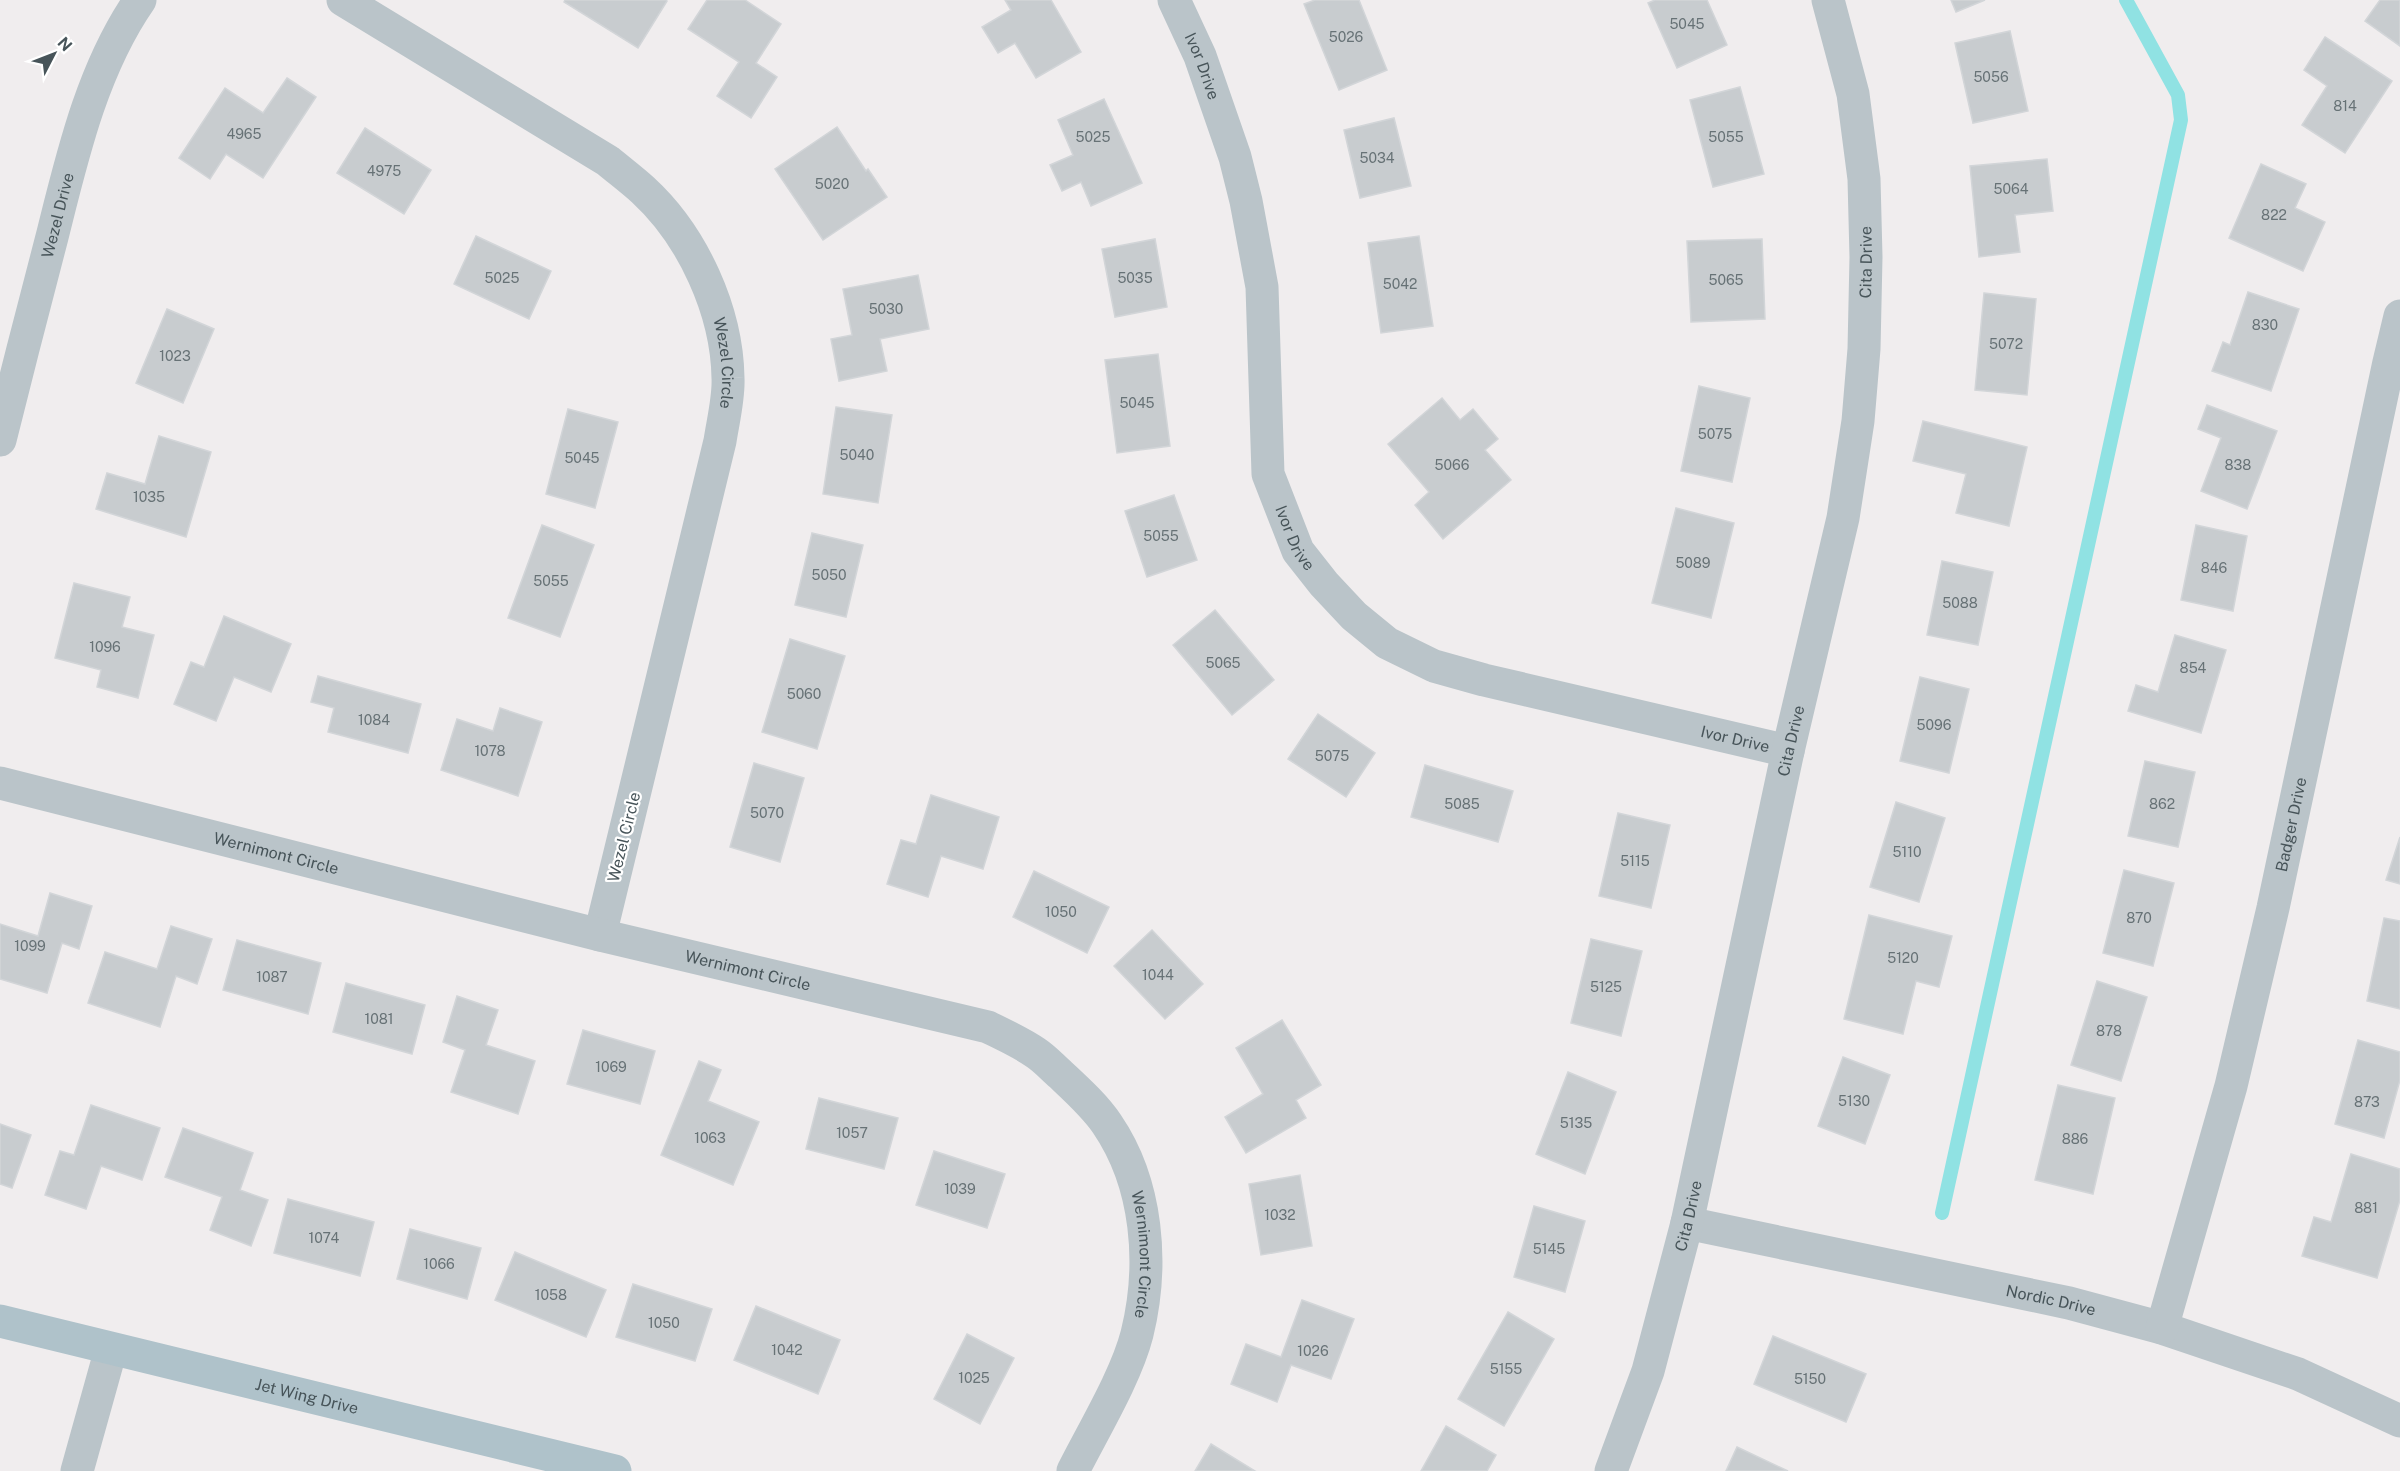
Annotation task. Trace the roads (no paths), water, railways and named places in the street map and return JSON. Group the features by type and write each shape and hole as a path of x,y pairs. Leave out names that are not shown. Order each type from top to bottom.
{"main road":[{"name":"Jet Wing Drive","path":"0,1321 615,1471"}],"street":[{"name":"Wezel Drive","path":"0,440 68,172 102,71 140,0"},
{"name":"Wezel Circle","path":"343,0 608,161 644,191 676,227 701,272 722,325 728,379 720,441 600,935"},
{"name":"Ivor Drive","path":"1174,0 1200,56 1235,157 1255,241 1262,286 1268,474 1298,551 1324,584 1354,616 1387,643 1434,666 1484,680 1788,751"},
{"name":"Cita Drive","path":"1611,1471 1648,1371 1687,1222 1788,751 1844,518 1864,349 1866,257 1864,179 1853,94 1828,0"},
{"name":"Badger Drive","path":"2162,1328 2231,1086 2273,908 2388,362 2400,316"},
{"name":"Wernimont Circle","path":"0,783 600,935 988,1027 1036,1053 1071,1084 1107,1123 1128,1164 1143,1208 1146,1250 1145,1292 1136,1336 1073,1471"},
{"name":"Nordic Drive","path":"1687,1222 2068,1303 2162,1328 2298,1374 2400,1421"},
{"path":"77,1471 111,1349"}],"waterway":[{"path":"1942,1213 2181,120 2178,95 2126,0"}]}
